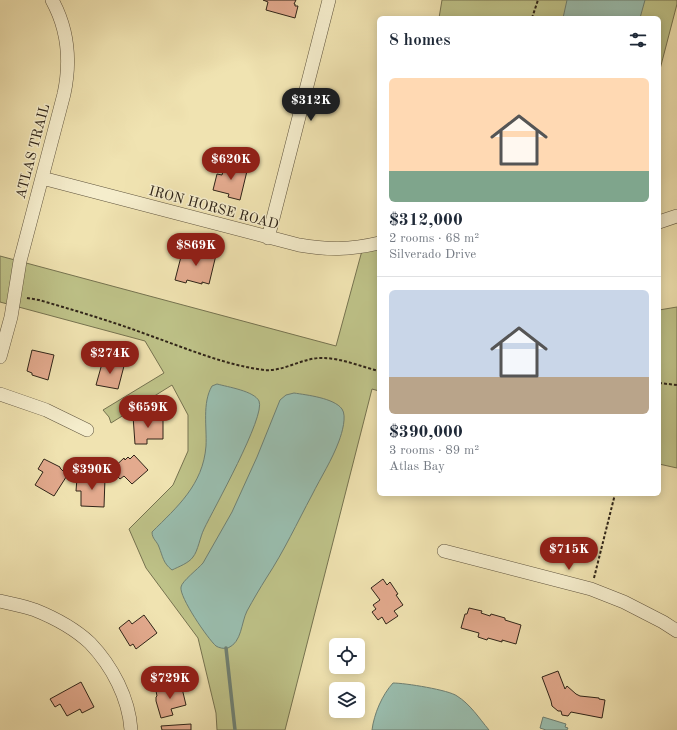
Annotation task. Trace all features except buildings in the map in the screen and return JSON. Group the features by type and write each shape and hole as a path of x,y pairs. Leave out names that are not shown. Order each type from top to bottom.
{"street":[{"name":"ATLAS TRAIL","path":"0,357 11,317 20,261 64,94 68,68 67,49 63,25 52,0"},
{"path":"268,238 329,0"},
{"name":"IRON HORSE ROAD","path":"42,178 299,245 320,249 344,249 377,243"},
{"path":"661,221 677,216"},
{"path":"0,394 46,410 87,430"},
{"path":"444,551 591,589 628,604 677,631"},
{"path":"0,601 34,610 54,618 73,630 89,643 113,673 127,708 131,730"}],"path":[{"path":"533,16 538,0"},
{"path":"23,297 69,308 117,323 205,356 265,370 277,369 310,359 323,358 377,371"},
{"path":"661,383 677,384"},
{"path":"591,589 614,496"}],"green space":[{"path":"442,0 677,0 661,65 661,16 439,16"},
{"path":"377,244 377,390 372,389 285,730 217,730 216,713 198,638 146,568 129,529 173,485 188,451 188,415 172,385 111,423 109,417 103,410 164,373 145,341 0,302 0,256 336,346 363,247"},
{"path":"677,307 677,468 661,464 661,310"}],"shaded area":[{"path":"567,0 645,0 641,16 563,16"},
{"path":"217,384 252,395 259,401 259,410 255,425 247,443 204,529 195,554 189,561 172,570 162,557 152,532 171,514 187,494 200,472 206,446 207,400 212,386"},
{"path":"294,393 320,398 338,405 343,412 344,425 330,462 279,557 247,611 239,637 233,645 228,648 220,648 212,642 195,618 184,599 181,587 187,578 203,563 232,512 257,457 280,400 286,395"},
{"path":"393,683 426,687 445,691 457,696 466,703 489,730 372,730 379,705 385,693"},
{"path":"543,717 566,724 565,727 568,728 567,730 546,730 540,728"}],"waterway":[{"path":"226,648 235,730"}]}
